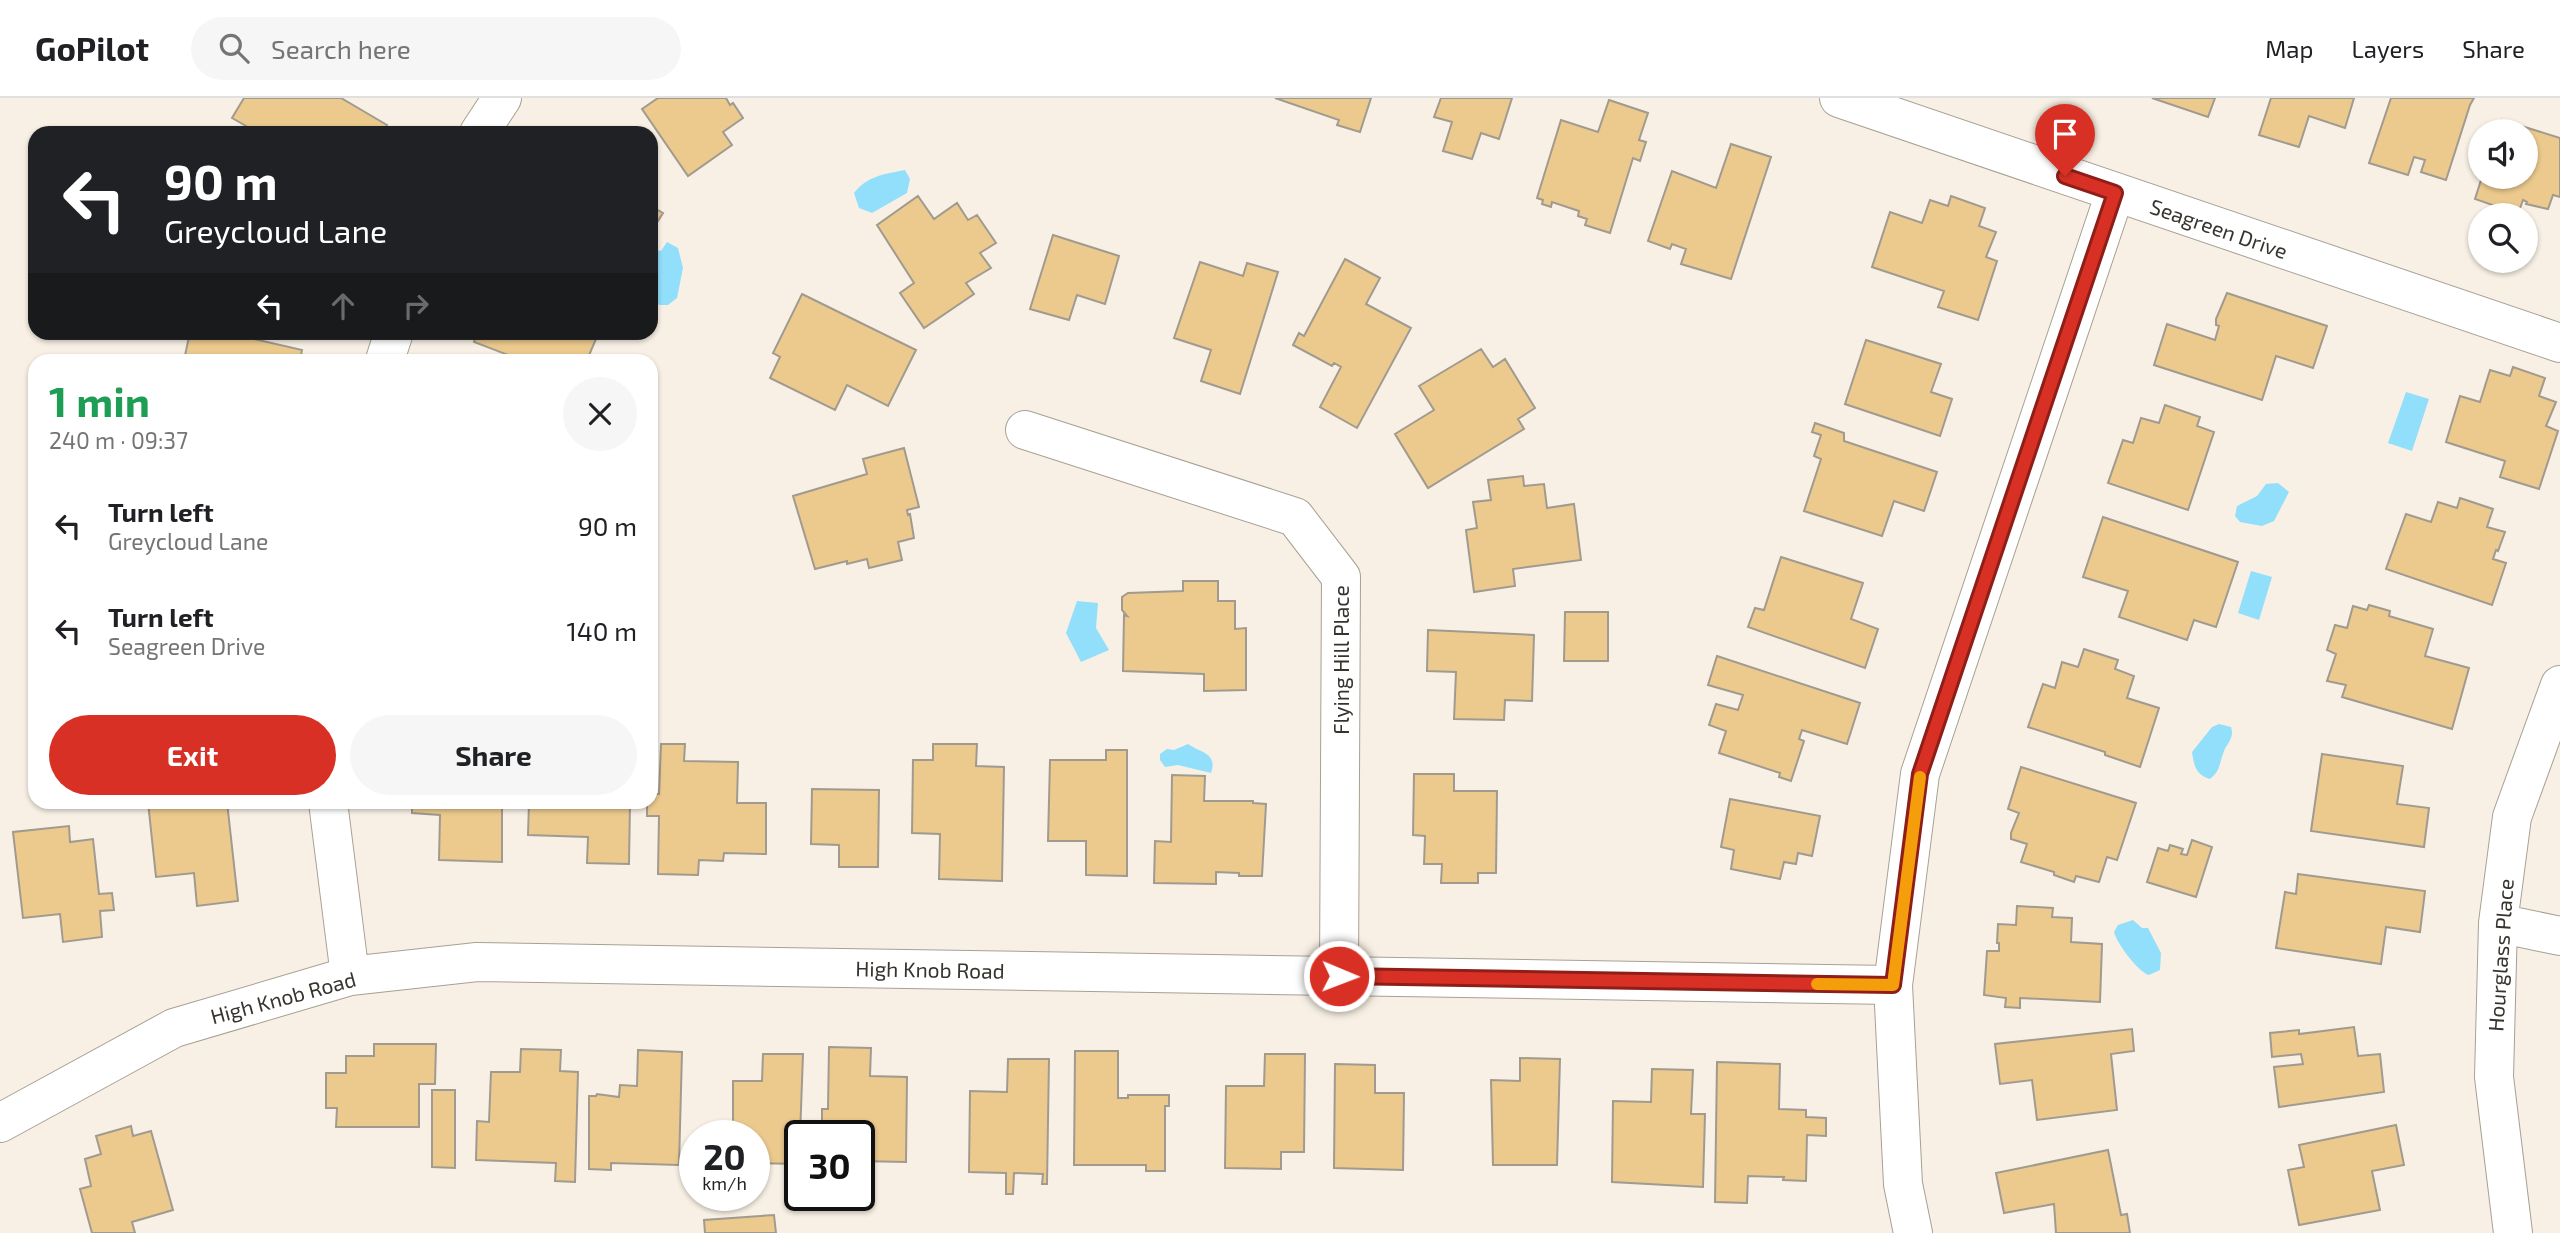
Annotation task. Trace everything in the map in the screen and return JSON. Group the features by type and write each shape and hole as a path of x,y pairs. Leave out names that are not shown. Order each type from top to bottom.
{"street":[{"path":"483,126 502,98"},
{"name":"Seagreen Drive","path":"1839,98 2560,343"},
{"path":"1913,1233 1903,1184 1893,985 1920,774 2115,193"},
{"name":"Flying Hill Place","path":"1025,430 1295,517 1341,577 1339,976"},
{"name":"Hourglass Place","path":"2513,1233 2494,1077 2498,923 2512,817 2560,685"},
{"path":"329,809 350,976"},
{"path":"2498,923 2560,936"},
{"name":"High Knob Road","path":"0,1123 174,1028 350,976 477,961 1893,985"}],"water":[{"path":"905,170 910,179 907,193 872,213 859,208 854,193 859,187 876,177"},
{"path":"667,242 678,248 683,268 677,298 668,305 658,304 658,250 661,251"},
{"path":"2406,392 2429,399 2412,451 2388,443"},
{"path":"2278,483 2289,492 2274,521 2262,526 2240,522 2235,516 2237,506 2257,496 2266,484"},
{"path":"2251,571 2272,577 2259,620 2238,613"},
{"path":"1077,601 1098,603 1096,628 1109,650 1081,662 1066,633"},
{"path":"2219,724 2231,727 2232,735 2217,770 2210,779 2197,769 2192,752 2212,727"},
{"path":"1188,744 1210,757 1213,766 1211,773 1178,765 1165,767 1160,760 1160,754 1167,749 1174,750"},
{"path":"2133,920 2142,928 2148,928 2161,953 2160,970 2149,975 2128,956 2114,932 2118,925"}],"building":[{"path":"244,98 341,98 387,125 246,126 232,118"},
{"path":"658,98 726,98 743,118 723,132 732,145 688,176 658,132 658,126 654,126 642,109"},
{"path":"1275,98 1371,98 1360,132 1337,125 1339,120"},
{"path":"1441,98 1512,98 1499,139 1481,133 1472,159 1443,151 1452,122 1434,117"},
{"path":"2152,98 2215,98 2208,117"},
{"path":"2271,98 2354,98 2345,128 2309,116 2299,147 2259,135"},
{"path":"2391,98 2474,98 2446,180 2421,172 2425,160 2414,157 2408,175 2369,163"},
{"path":"1609,100 1648,113 1639,140 1646,142 1640,161 1633,158 1610,233 1585,225 1587,219 1578,216 1579,211 1552,202 1551,207 1542,204 1543,200 1537,198 1561,120 1598,132"},
{"path":"2538,131 2560,138 2560,197 2553,195 2548,209 2538,207 2538,203 2526,203 2523,200 2522,203 2486,203 2475,199 2478,189 2538,189"},
{"path":"1731,144 1771,157 1731,279 1681,264 1686,249 1672,244 1670,249 1648,241 1672,171 1716,188"},
{"path":"918,196 934,219 957,203 968,220 977,215 996,243 980,253 991,268 966,283 974,294 924,328 900,293 914,283 877,225"},
{"path":"1951,196 1985,208 1979,226 1996,232 1986,257 1997,261 1978,320 1938,307 1944,291 1872,267 1890,212 1922,223 1930,200 1948,206"},
{"path":"1053,235 1119,256 1105,304 1077,295 1069,320 1030,309"},
{"path":"1345,259 1380,278 1366,304 1411,328 1357,428 1320,407 1341,367 1334,363 1332,366 1293,345 1299,333 1304,336"},
{"path":"1200,262 1243,276 1247,263 1278,272 1240,394 1201,381 1211,350 1174,338"},
{"path":"2227,293 2327,326 2313,368 2276,356 2262,400 2154,365 2167,324 2215,340 2219,326 2216,325 2216,319"},
{"path":"802,294 916,350 888,406 847,385 835,410 770,378 780,357 773,353"},
{"path":"188,340 258,340 302,350 301,354 185,354"},
{"path":"596,340 590,354 506,354 474,342"},
{"path":"1866,340 1941,364 1931,392 1952,399 1940,436 1845,404"},
{"path":"1481,349 1493,367 1505,359 1535,408 1518,419 1524,429 1428,488 1395,434 1434,410 1419,386"},
{"path":"2513,367 2545,378 2539,396 2556,402 2546,426 2558,431 2539,489 2500,477 2505,461 2446,442 2460,396 2480,402 2490,370 2510,376"},
{"path":"2165,405 2200,417 2197,426 2214,432 2188,510 2108,483 2123,440 2133,443 2141,418 2159,423"},
{"path":"1815,423 1844,433 1844,441 1937,472 1924,511 1894,501 1882,536 1804,511 1821,459 1814,456 1821,435 1812,432"},
{"path":"904,448 919,507 907,510 914,538 898,542 902,560 869,568 867,559 847,564 847,561 815,569 793,496 867,474 863,459"},
{"path":"1523,476 1524,486 1544,484 1547,508 1574,504 1581,560 1513,569 1515,586 1474,592 1466,530 1477,528 1473,502 1491,500 1488,480"},
{"path":"2460,498 2493,509 2487,527 2505,532 2493,559 2506,563 2492,605 2386,569 2406,514 2431,522 2438,502 2457,508"},
{"path":"2103,517 2238,562 2216,627 2194,620 2187,640 2119,617 2128,591 2083,577"},
{"path":"1781,557 1863,583 1851,619 1878,629 1865,668 1748,627 1755,608 1764,610"},
{"path":"1183,581 1218,581 1218,601 1235,601 1235,629 1246,628 1246,690 1204,691 1204,674 1123,671 1124,615 1127,616 1122,610 1122,597 1128,593 1183,591"},
{"path":"2369,605 2390,611 2389,616 2433,629 2425,656 2469,668 2452,729 2342,697 2346,685 2327,681 2336,654 2327,650 2335,625 2347,628 2353,606 2367,610"},
{"path":"1565,612 1608,612 1608,661 1564,661"},
{"path":"1428,630 1534,635 1532,701 1505,700 1504,720 1454,719 1456,672 1427,671"},
{"path":"2084,649 2118,660 2115,669 2134,676 2127,698 2159,708 2140,767 2105,755 2105,752 2028,727 2043,684 2055,688 2062,662 2078,667"},
{"path":"1717,656 1860,703 1847,744 1802,730 1799,739 1804,741 1791,781 1779,777 1780,773 1719,753 1726,731 1709,725 1716,704 1738,710 1743,695 1708,685"},
{"path":"661,744 685,744 684,761 738,762 737,803 766,803 766,854 724,853 723,861 699,860 698,875 658,874 659,816 647,816 647,809 658,809"},
{"path":"933,744 977,744 976,766 1004,767 1002,881 939,879 940,834 912,833 913,760 933,760"},
{"path":"1106,750 1127,750 1127,876 1086,875 1086,841 1048,841 1050,760 1106,760"},
{"path":"2322,754 2403,766 2397,804 2429,808 2424,847 2311,831"},
{"path":"2021,767 2136,803 2117,860 2107,857 2099,882 2076,876 2074,882 2054,875 2054,872 2021,862 2027,844 2011,839 2019,813 2008,809"},
{"path":"1414,774 1454,774 1454,791 1497,791 1496,873 1478,873 1478,883 1441,883 1442,864 1424,864 1425,836 1413,835"},
{"path":"1172,775 1205,776 1204,801 1253,801 1266,804 1262,876 1216,872 1216,884 1154,883 1155,841 1171,842"},
{"path":"812,789 879,790 878,867 839,867 839,845 811,844"},
{"path":"1730,799 1820,816 1812,856 1798,853 1796,864 1784,862 1780,879 1731,869 1734,850 1721,847"},
{"path":"149,809 228,809 238,901 197,906 194,873 156,877"},
{"path":"412,809 502,809 502,862 439,860 440,815 412,813"},
{"path":"529,809 630,809 629,864 587,863 588,837 528,835"},
{"path":"69,826 70,842 93,839 99,894 112,893 114,910 100,911 102,937 63,942 60,914 23,918 13,832"},
{"path":"2192,840 2212,847 2196,897 2147,882 2158,848 2168,851 2170,845 2183,849 2181,854 2187,855"},
{"path":"2298,874 2425,891 2420,932 2386,927 2381,964 2276,948 2285,892 2296,894"},
{"path":"2017,906 2053,908 2052,917 2072,918 2071,942 2102,944 2100,1002 2020,998 2020,1008 2005,1007 2006,998 1984,995 1987,951 1999,951 1998,924 2016,925"},
{"path":"2354,1027 2358,1056 2380,1054 2384,1092 2279,1107 2274,1067 2303,1064 2301,1054 2272,1057 2270,1033 2299,1030 2299,1034"},
{"path":"2132,1029 2134,1051 2111,1054 2117,1110 2037,1120 2032,1080 2000,1084 1995,1044"},
{"path":"374,1044 436,1044 435,1084 419,1084 419,1127 336,1127 337,1108 326,1108 326,1073 346,1073 346,1056 374,1056"},
{"path":"829,1047 871,1048 870,1076 907,1077 906,1162 875,1161 875,1120 822,1120 822,1109 828,1109"},
{"path":"521,1049 561,1050 560,1071 578,1072 575,1182 555,1181 556,1163 476,1160 477,1121 489,1122 491,1072 520,1072"},
{"path":"638,1050 682,1052 679,1165 611,1163 611,1170 589,1169 589,1096 597,1094 619,1097 620,1085 637,1086"},
{"path":"1075,1051 1118,1051 1118,1098 1128,1098 1128,1095 1169,1095 1169,1106 1165,1106 1165,1171 1146,1171 1146,1165 1074,1165"},
{"path":"763,1054 803,1054 801,1120 784,1120 784,1164 770,1163 770,1120 733,1120 733,1081 762,1081"},
{"path":"1265,1054 1305,1054 1304,1152 1281,1152 1281,1169 1225,1168 1226,1086 1264,1086"},
{"path":"1520,1058 1560,1059 1557,1165 1493,1165 1491,1080 1520,1081"},
{"path":"1008,1059 1049,1059 1047,1184 1042,1184 1043,1174 1014,1173 1013,1194 1006,1194 1006,1173 969,1172 970,1091 1007,1092"},
{"path":"1717,1062 1780,1064 1779,1109 1806,1110 1806,1117 1826,1118 1826,1136 1807,1135 1806,1181 1748,1176 1747,1203 1715,1202"},
{"path":"1335,1064 1375,1065 1375,1093 1404,1093 1403,1170 1334,1168"},
{"path":"1652,1069 1693,1070 1691,1114 1705,1114 1703,1187 1612,1182 1613,1101 1651,1102"},
{"path":"432,1090 455,1090 455,1168 432,1167"},
{"path":"2396,1125 2404,1165 2372,1171 2380,1210 2299,1225 2288,1170 2304,1167 2299,1145"},
{"path":"131,1126 133,1136 151,1131 173,1210 132,1222 135,1233 92,1233 80,1189 91,1186 85,1159 101,1154 96,1136"},
{"path":"2108,1150 2121,1215 2127,1214 2130,1233 2056,1233 2054,1204 2004,1213 1996,1173"},
{"path":"774,1215 776,1233 705,1233 704,1220"}],"slow traffic":[{"path":"1817,984 1893,985 1920,777"}],"route":[{"path":"1339,976 1893,985 1920,774 2115,193 2065,176"}]}
